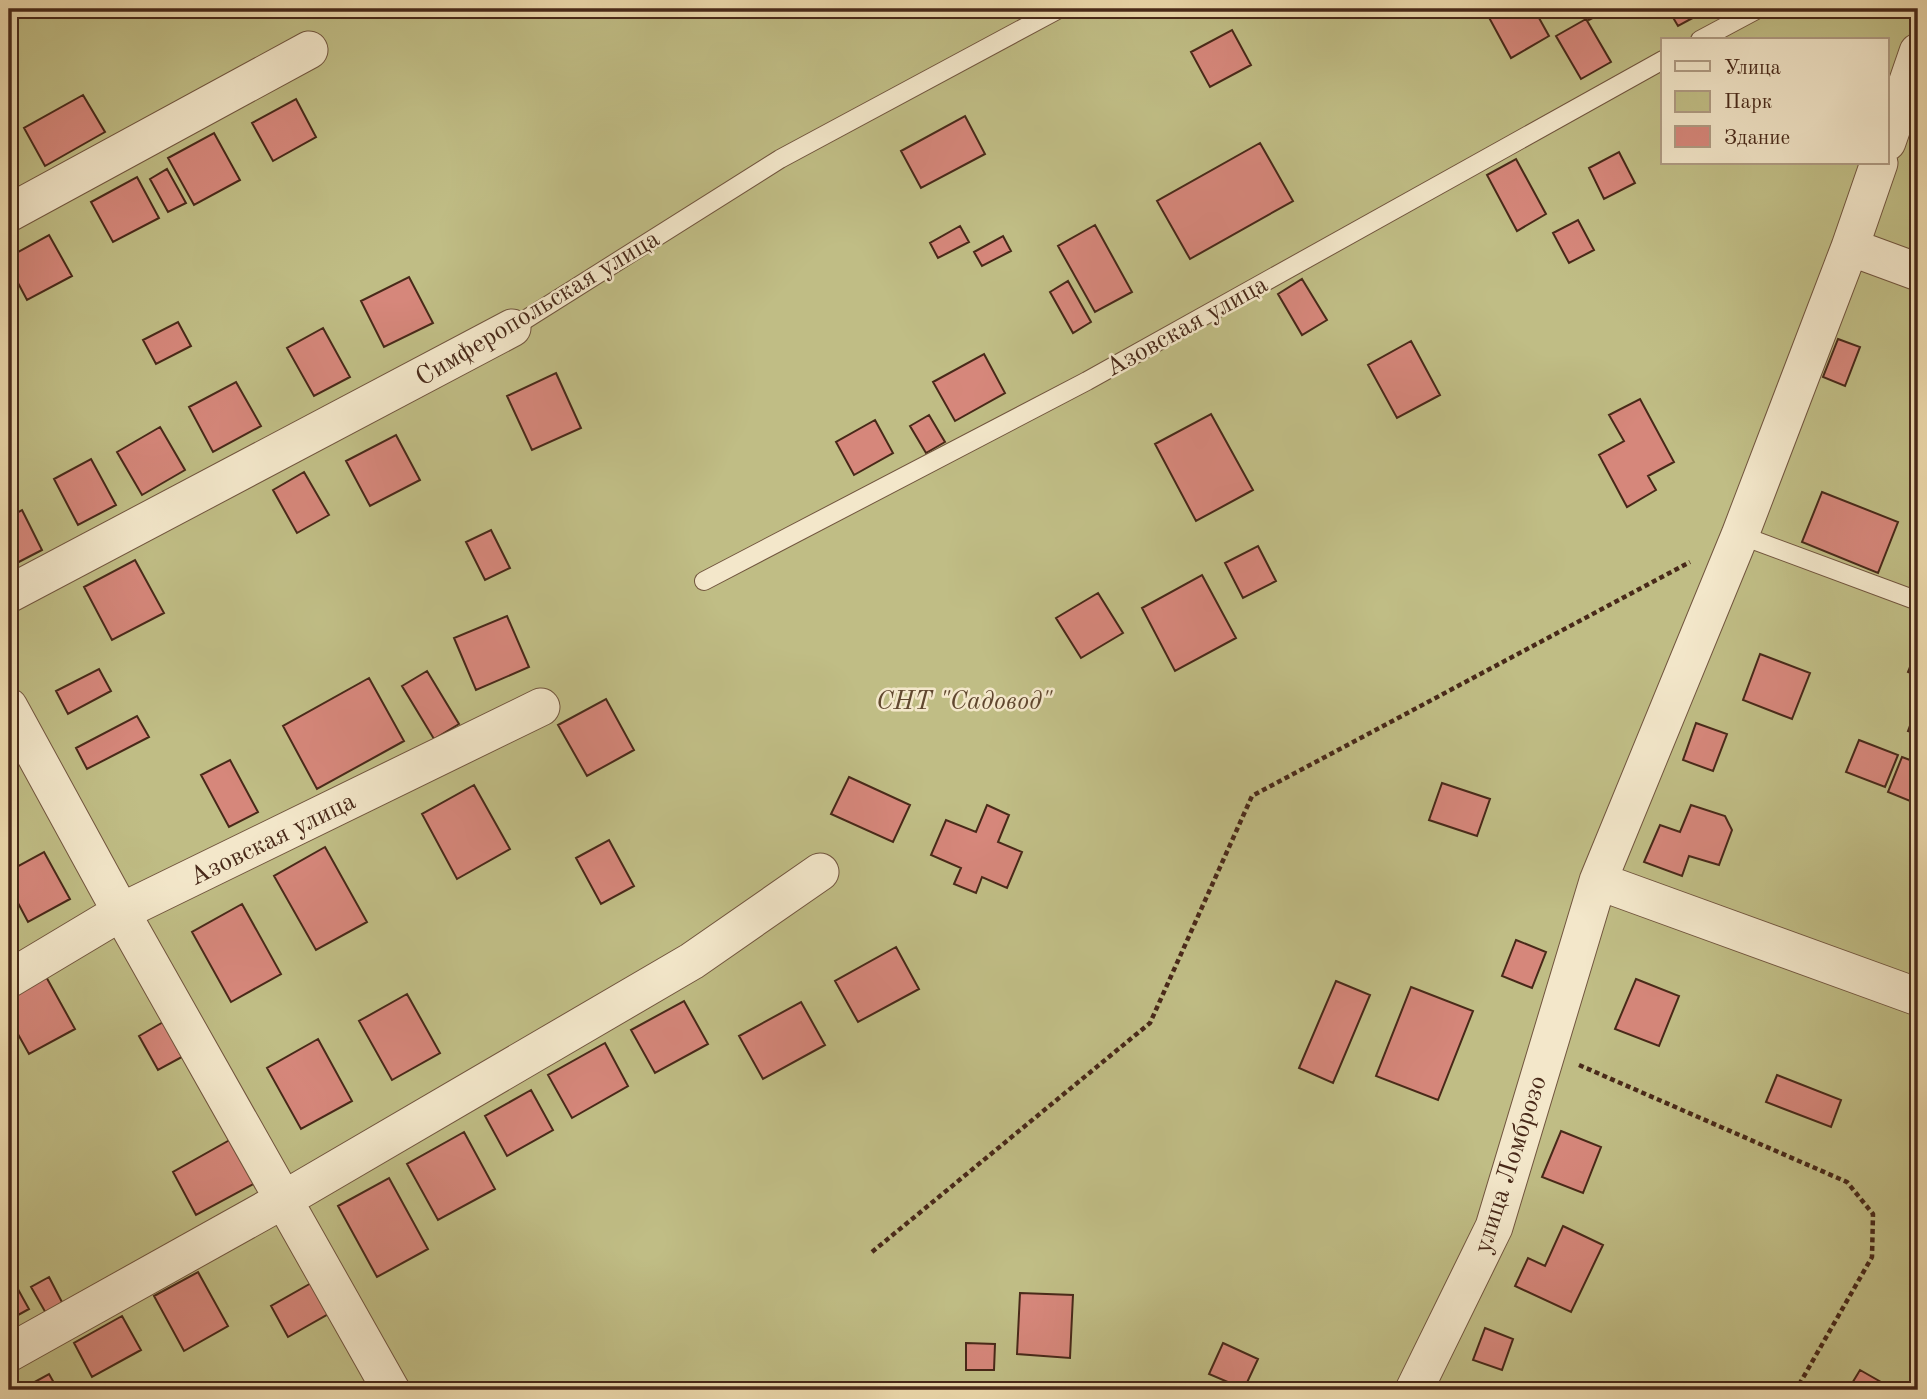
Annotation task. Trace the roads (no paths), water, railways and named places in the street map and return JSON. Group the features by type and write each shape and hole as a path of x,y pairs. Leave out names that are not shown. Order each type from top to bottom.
{"street":[{"path":"9,213 309,50"},
{"path":"1888,139 1918,52"},
{"name":"улица Ломброзо","path":"1414,1390 1494,1227 1598,881 1740,535 1880,164"},
{"path":"1850,247 1918,272"},
{"name":"Симферопольская улица","path":"9,594 512,328"},
{"path":"9,707 121,912 391,1390"},
{"name":"Азовская улица","path":"9,979 121,912 541,707"},
{"path":"9,1353 283,1200 692,961 820,872"},
{"path":"1598,881 1918,997"}],"lane":[{"name":"Симферопольская улица","path":"512,328 780,159 1059,9"},
{"path":"1704,38 1758,9"},
{"name":"Азовская улица","path":"704,581 1087,381 1661,61"},
{"path":"1740,535 1918,601"}],"park label":[{"name":"СНТ \"Садовод\"","path":"964,700"}]}
